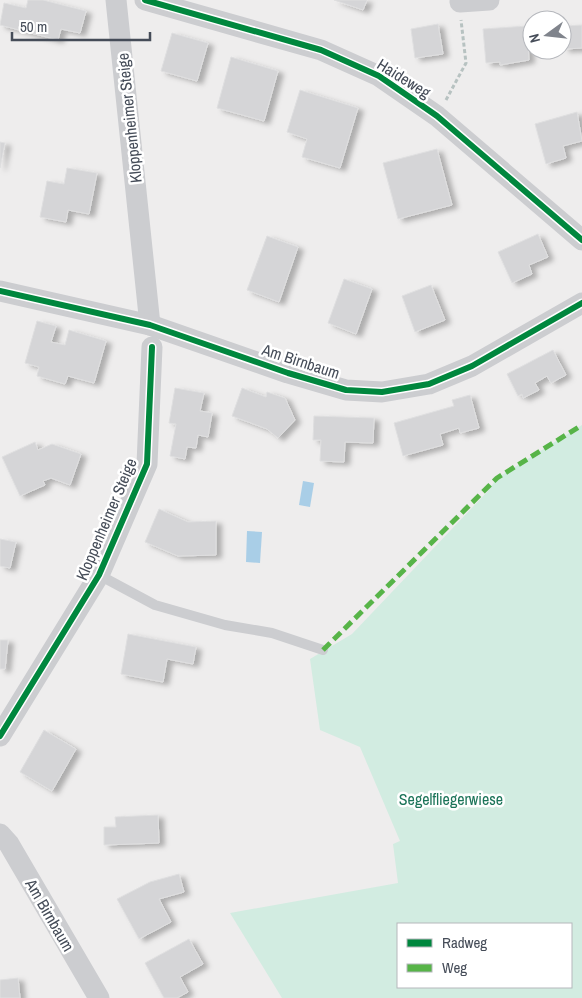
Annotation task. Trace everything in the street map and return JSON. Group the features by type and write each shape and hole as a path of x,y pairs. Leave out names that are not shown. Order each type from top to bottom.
{"street":[{"name":"Kloppenheimer Steige","path":"116,0 150,325"},
{"name":"Haideweg","path":"145,0 320,50 379,76 437,116 582,240"},
{"path":"460,2 490,0"},
{"name":"Am Birnbaum","path":"0,291 150,325 288,373 346,390 382,392 429,384 472,366 582,303"},
{"name":"Kloppenheimer Steige","path":"0,736 99,576 147,464 152,347"},
{"name":"Am Birnbaum","path":"0,834 9,844 99,998"}],"lane":[{"path":"99,576 155,605 225,625 272,633 323,650"}],"path":[{"path":"437,116 466,63 460,2"}],"green space":[{"name":"Segelfliegerwiese","path":"582,425 582,998 282,998 230,913 398,883 393,844 400,841 360,747 320,730 310,659 352,634 488,491 497,478"}],"water":[{"path":"303,481 314,483 310,507 299,505"},
{"path":"247,531 262,532 260,563 246,562"}],"building":[{"path":"28,0 43,0 86,11 80,33 61,29 58,40 0,25 4,3 26,8"},
{"path":"334,0 367,0 363,10"},
{"path":"438,24 443,54 415,58 411,29"},
{"path":"582,25 582,48 572,49 572,26"},
{"path":"522,26 522,60 529,60 500,65 500,62 486,63 483,29"},
{"path":"172,33 208,43 197,81 161,71"},
{"path":"231,57 278,71 264,121 217,108"},
{"path":"300,90 358,108 340,168 302,157 307,139 287,132"},
{"path":"577,112 582,141 563,146 566,158 546,164 535,124"},
{"path":"0,142 5,143 0,168"},
{"path":"437,149 452,205 398,219 383,163"},
{"path":"67,168 97,173 89,214 68,210 66,222 40,217 47,181 64,184"},
{"path":"538,234 548,257 529,265 532,274 512,283 498,252"},
{"path":"267,236 298,247 279,302 247,290"},
{"path":"344,279 372,289 356,334 328,323"},
{"path":"431,285 445,320 415,332 402,296"},
{"path":"37,321 56,326 51,342 65,345 69,330 106,341 94,383 68,376 65,384 37,376 39,367 25,363"},
{"path":"553,350 566,375 551,383 547,376 535,383 539,390 523,398 522,394 518,396 507,374"},
{"path":"175,388 204,393 200,411 212,413 208,437 198,435 196,448 187,447 185,459 170,456 176,424 169,423"},
{"path":"242,388 266,397 267,392 285,398 295,420 278,438 267,429 232,416"},
{"path":"470,395 479,428 460,433 459,428 440,434 443,445 403,456 394,423 454,406 452,400"},
{"path":"314,416 374,418 373,443 345,442 344,462 320,461 321,440 313,440"},
{"path":"35,442 38,450 52,444 81,454 70,485 51,478 43,481 45,485 20,496 2,457"},
{"path":"159,509 188,522 216,521 216,555 178,556 145,542"},
{"path":"0,539 16,542 10,568 0,566"},
{"path":"128,634 196,647 193,664 167,659 163,682 121,674"},
{"path":"0,640 8,640 5,669 0,669"},
{"path":"44,730 76,749 52,791 20,772"},
{"path":"158,815 159,843 104,845 104,827 116,827 115,817"},
{"path":"179,874 184,892 159,899 171,922 139,939 117,899 150,882"},
{"path":"189,939 203,964 180,977 188,992 177,998 164,998 145,963"},
{"path":"18,978 20,998 0,998 0,980"}],"marked path":[{"path":"323,650 497,478 582,425"}],"cycle path":[{"path":"145,0 321,50 379,76 437,116 582,240"},
{"path":"0,291 150,325 288,373 346,390 382,392 429,384 472,366 582,303"},
{"path":"0,736 99,575 147,464 152,347"}]}
